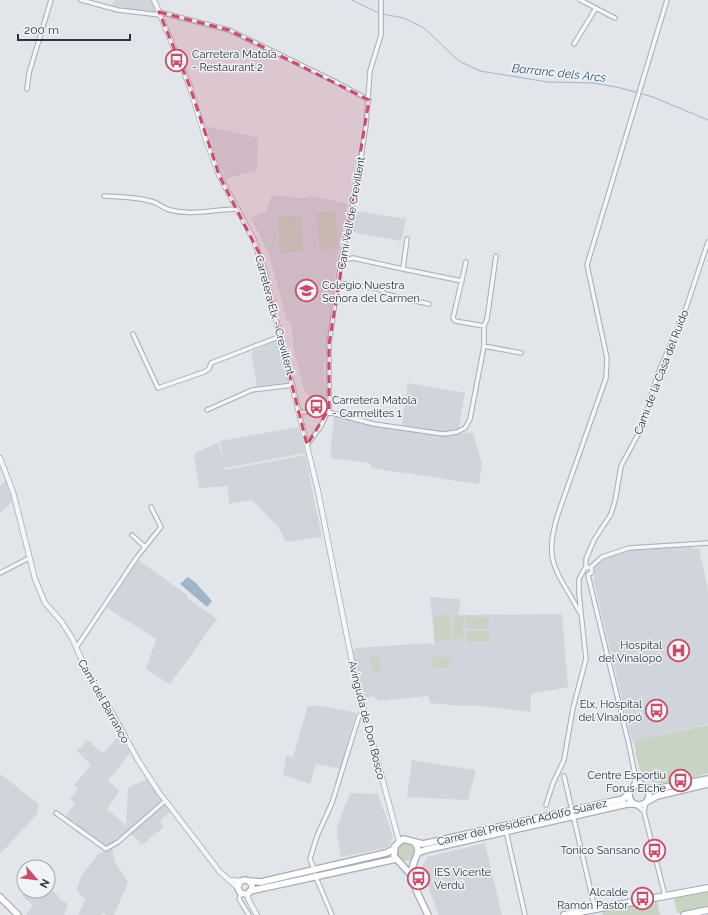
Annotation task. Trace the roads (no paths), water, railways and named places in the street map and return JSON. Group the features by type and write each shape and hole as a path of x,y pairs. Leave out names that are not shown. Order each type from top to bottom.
{"main road":[{"path":"708,779 656,789 639,784 634,786 629,793 630,799 636,804 647,802 657,796 708,784"},
{"path":"646,787 650,795 647,802"},
{"name":"Carrer del President Adolfo Suárez","path":"418,853 623,799 629,793"},
{"name":"Carrer del President Adolfo Suárez","path":"413,842 423,844 573,813 627,804 636,804"},
{"path":"396,859 315,872 260,882 240,881 238,887 241,893 249,892 315,872 386,853 394,849 399,841 406,839 413,842 417,847 418,853 412,870 412,876"},
{"path":"394,849 396,859 412,876 428,915"},
{"path":"401,863 408,864 415,860"},
{"path":"249,881 252,884 249,892"},
{"path":"564,915 708,888"},
{"path":"0,897 18,915"},
{"path":"684,915 708,910"}],"street":[{"path":"27,89 33,59 51,0"},
{"path":"81,0 118,10 160,14 229,30 336,82 369,100"},
{"name":"Carretera Elx - Crevillent","path":"154,0 190,87 214,163 259,253 300,412 318,491 339,598"},
{"name":"Camí Vell de Crevillent","path":"307,445 321,426 328,412 329,344 339,284 341,261 356,189 369,100 370,71 381,35 381,0"},
{"path":"580,0 615,18"},
{"path":"546,805 553,783 564,760 573,708 586,659 584,628 580,613 566,586 557,573 552,560 550,546 558,514 606,378 607,358 587,265 667,0"},
{"path":"574,44 596,8"},
{"path":"104,196 151,201 169,210 183,212 203,212 224,209 238,210"},
{"path":"403,269 407,239"},
{"name":"Camí de la Casa del Ruïdo","path":"580,613 579,579 587,568 586,559 594,540 611,514 615,501 621,466 642,426 657,376 686,308 708,242"},
{"path":"300,412 328,412 374,424 443,434 457,432 465,428 470,418 484,346 484,326 496,256"},
{"path":"341,261 353,258 462,281"},
{"path":"466,262 453,318 455,321 484,326"},
{"path":"339,284 380,289 385,294 429,304"},
{"path":"133,334 158,388 204,372 209,369 211,363 281,336"},
{"path":"484,346 521,353"},
{"path":"207,410 252,390 293,385"},
{"name":"Camí del Barrancó","path":"0,458 13,492 29,558 45,603 67,629 89,676 110,709 138,760 165,801 192,833 220,872 238,887"},
{"path":"76,648 145,547 161,527 151,507"},
{"path":"132,535 145,547"},
{"path":"587,568 602,557 629,548 708,543"},
{"path":"0,573 29,558"},
{"path":"587,568 635,775 634,786"},
{"path":"587,568 592,572 588,575"},
{"name":"Avinguda de Don Bosco","path":"339,598 364,713 399,841"},
{"path":"332,915 310,859 317,836 332,803 359,716 364,713"},
{"path":"635,775 646,787"},
{"path":"564,776 595,909"},
{"path":"56,813 106,849 118,842 165,801"},
{"path":"647,802 644,812 664,896"},
{"path":"636,804 644,812"},
{"path":"506,831 525,915"},
{"path":"228,880 240,881"},
{"path":"249,892 248,899 257,915"},
{"path":"241,893 239,899 249,915"}],"water":[{"path":"188,577 196,583 212,601 207,607 180,584"}],"waterway":[{"name":"Barranc dels Arcs","path":"352,0 379,13"},
{"name":"Barranc dels Arcs","path":"382,14 404,18 424,28 459,61 480,71 548,82 594,83 621,88 653,97 708,120"}],"place":[{"name":"Carretera Matola - Restaurant 2","path":"176,60"},
{"name":"Colegio Nuestra Señora del Carmen","path":"306,291"},
{"name":"Carretera Matola - Carmelites 1","path":"317,406"},
{"name":"Hospital del Vinalopó","path":"678,651"},
{"name":"Elx, Hospital del Vinalopó","path":"657,710"},
{"name":"Centre Esportiu Forus Elche","path":"681,781"},
{"name":"Tonico Sansano","path":"655,850"},
{"name":"IES Vicente Verdú","path":"419,878"},
{"name":"Alcalde Ramón Pastor","path":"643,898"}]}
